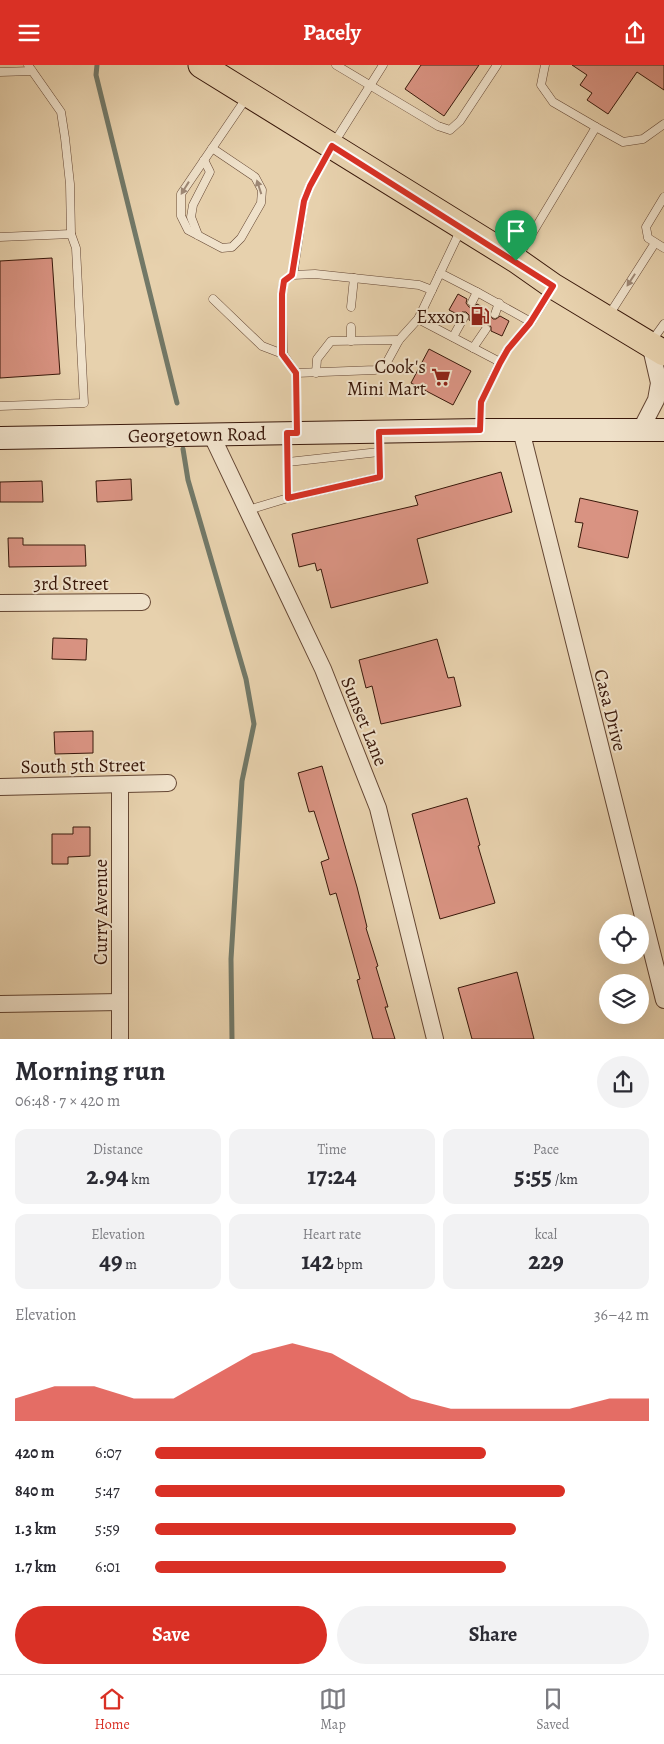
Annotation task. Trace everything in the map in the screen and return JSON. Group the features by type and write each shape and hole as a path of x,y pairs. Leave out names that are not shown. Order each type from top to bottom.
{"main road":[{"path":"201,65 462,227 553,286 657,348"}],"street":[{"path":"640,429 656,400 658,383 657,348"},
{"name":"Georgetown Road","path":"0,438 292,433 379,442 480,430 664,430"},
{"name":"Casa Drive","path":"520,430 659,963 664,1000"},
{"name":"Sunset Lane","path":"211,434 323,669 378,808 435,1039"},
{"name":"3rd Street","path":"0,603 142,602"},
{"name":"South 5th Street","path":"0,787 168,783"},
{"name":"Curry Avenue","path":"120,785 120,1039"},
{"path":"0,1004 120,1002"}],"lane":[{"path":"336,65 438,126 450,130 460,121 497,65"},
{"path":"292,275 304,201 310,186 332,146 382,65"},
{"path":"545,65 541,85 553,102 623,142 643,139 664,124"},
{"path":"0,72 30,68 61,112 70,184 71,234 76,248 84,403 0,406"},
{"path":"212,148 255,177 262,190 261,203 241,238 232,247 222,248 188,230 181,216 181,194 212,148 249,95"},
{"path":"516,261 596,127"},
{"path":"198,235 191,217 193,205 210,172 204,160"},
{"path":"664,197 646,227 648,238 664,248"},
{"path":"296,373 374,370 387,362 399,340 418,319 462,227"},
{"path":"0,237 71,234"},
{"path":"608,318 655,243"},
{"path":"440,273 499,303 530,323"},
{"path":"282,354 282,294 284,281 292,275 354,278 419,285 432,290"},
{"path":"351,307 354,278"},
{"path":"480,430 481,402 500,363 508,349 530,323 553,286"},
{"path":"472,302 477,291"},
{"path":"213,299 262,346 282,354 296,373 288,462 288,498"},
{"path":"495,314 499,303"},
{"path":"453,337 464,317"},
{"path":"418,319 500,363"},
{"path":"657,348 664,324"},
{"path":"351,327 351,341"},
{"path":"473,348 486,329"},
{"path":"316,373 317,359 331,341 399,340"},
{"path":"248,510 288,498 380,477 379,442 288,462"}],"building":[{"path":"421,65 479,65 444,116 405,89"},
{"path":"572,65 664,65 664,90 637,72 608,114 587,100 592,93 580,85 587,75"},
{"path":"52,258 60,374 0,378 0,261"},
{"name":"Exxon","path":"458,294 467,299 466,303 469,307 473,308 477,304 490,311 493,319 500,316 509,321 502,336 491,331 489,324 481,326 469,320 469,315 466,312 462,312 459,315 449,310"},
{"name":"Cook's Mini Mart","path":"429,349 471,371 453,405 411,383"},
{"path":"501,472 512,512 417,539 428,583 331,608 321,569 317,571 315,563 299,567 292,534 418,505 415,496"},
{"path":"131,479 132,500 97,502 96,481"},
{"path":"42,481 43,502 0,502 0,482"},
{"path":"580,498 638,511 628,558 578,547 583,523 575,522"},
{"path":"8,538 23,538 23,545 85,545 86,566 9,567"},
{"path":"53,638 87,639 86,660 52,659"},
{"path":"437,639 448,678 454,677 461,706 381,724 372,686 366,688 359,660"},
{"path":"93,731 93,753 55,754 54,732"},
{"path":"322,766 357,887 366,928 378,966 376,967 388,1007 385,1007 395,1039 373,1039 357,980 360,979 336,893 330,895 321,862 329,859 314,811 309,812 298,773"},
{"path":"467,798 480,845 478,846 495,903 440,919 412,814"},
{"path":"73,827 90,827 90,856 68,857 68,864 52,864 52,834 73,834"},
{"path":"517,972 534,1039 472,1039 458,988"}],"waterway":[{"path":"97,65 96,75 177,403"},
{"path":"183,449 188,480 246,679 254,724 242,781 231,959 232,1039"}],"place":[{"name":"Exxon","path":"480,316"},
{"name":"Cook's Mini Mart","path":"441,377"}],"route":[{"path":"332,146 516,261 553,286 530,323 508,349 500,363 481,402 480,430 379,432 380,477 288,498 287,433 297,433 296,373 282,354 282,294 284,281 292,275 304,201 332,146"}]}
